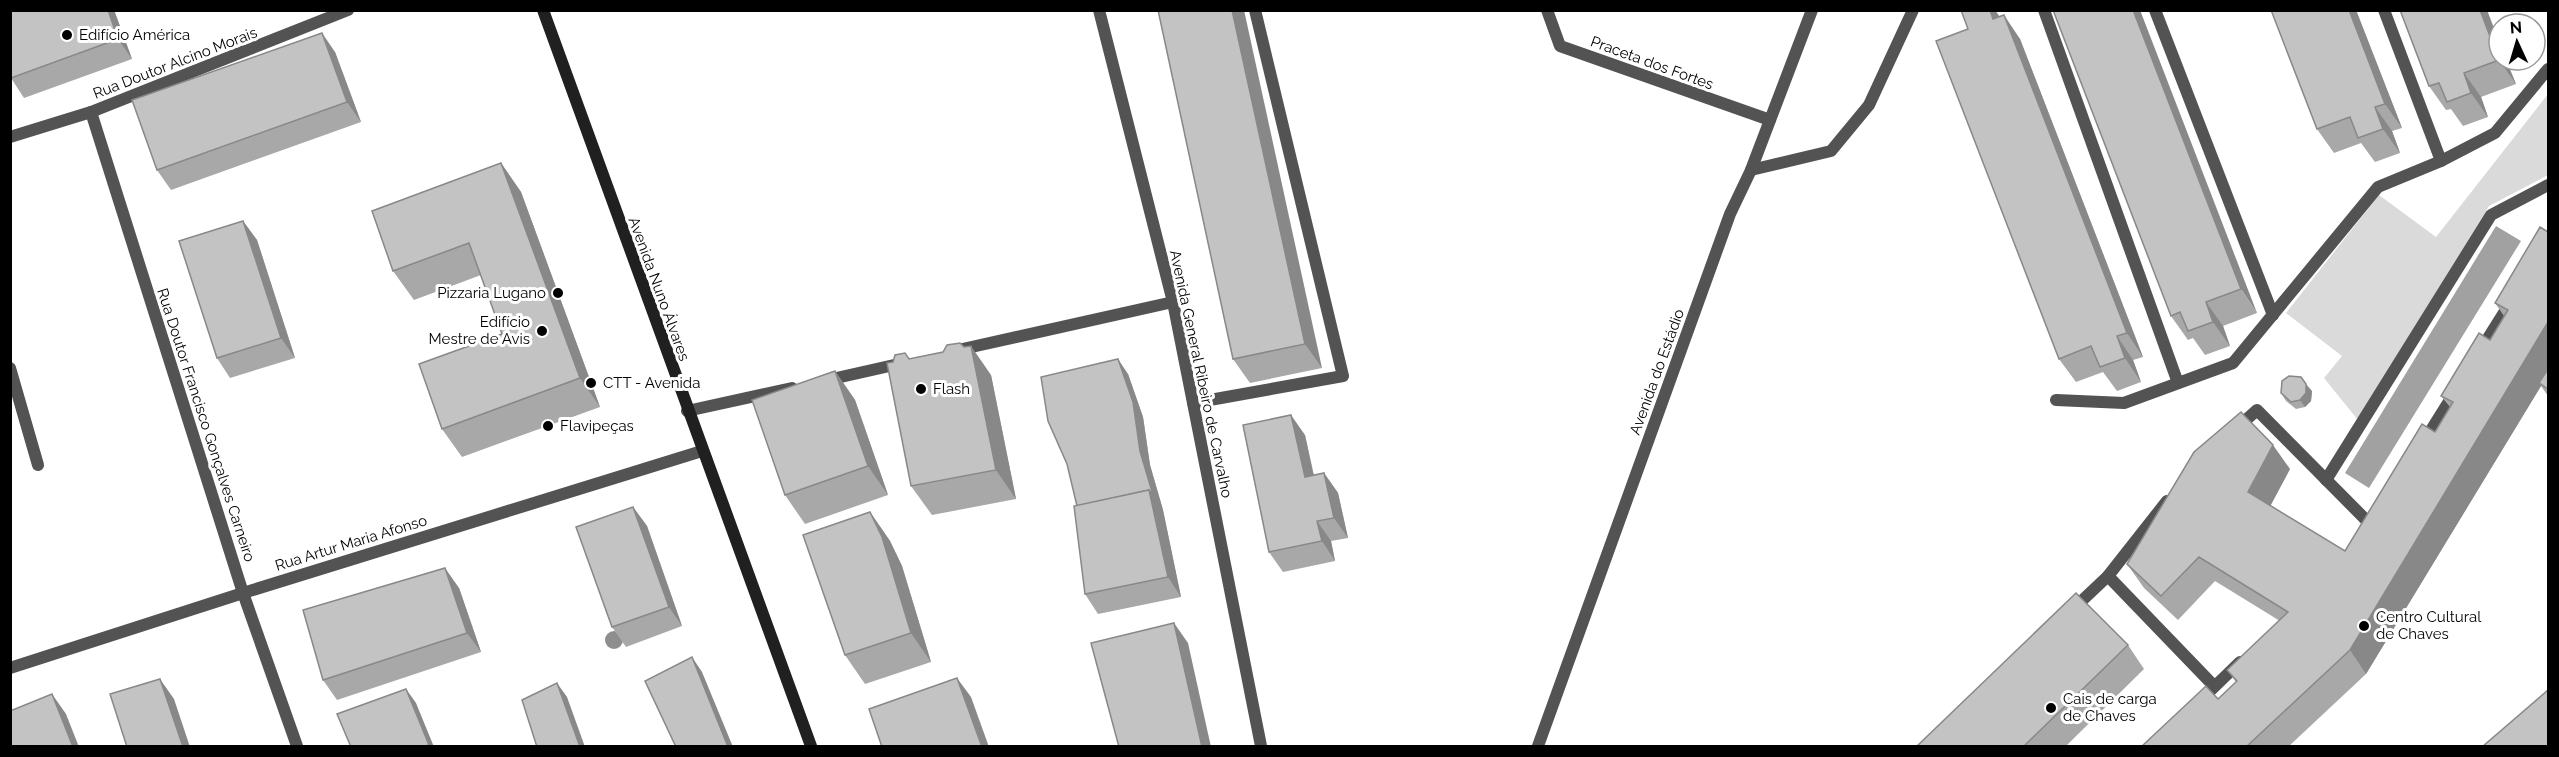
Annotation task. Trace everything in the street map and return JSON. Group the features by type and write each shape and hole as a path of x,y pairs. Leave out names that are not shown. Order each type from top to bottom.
{"main road":[{"name":"Avenida Nuno Álvares","path":"543,10 811,747"}],"street":[{"name":"Rua Doutor Alcino Morais","path":"10,137 90,112 348,10"},
{"name":"Avenida General Ribeiro de Carvalho","path":"1099,10 1173,302 1261,747"},
{"path":"1193,403 1342,376 1255,10"},
{"name":"Praceta dos Fortes","path":"1547,10 1560,46 1770,120"},
{"name":"Avenida do Estádio","path":"1538,747 1730,214 1751,170 1812,10"},
{"path":"1751,170 1831,151 1869,105 1913,10"},
{"path":"2044,10 2178,383"},
{"path":"2155,10 2273,315"},
{"path":"2384,10 2441,162"},
{"path":"2056,400 2124,403 2233,363 2378,187 2441,162 2495,133 2548,69"},
{"name":"Rua Doutor Francisco Gonçalves Carneiro","path":"90,112 243,593 297,747"},
{"path":"2326,480 2491,215 2548,185"},
{"path":"2473,363 2517,291"},
{"path":"942,354 1173,302"},
{"path":"687,411 918,359"},
{"path":"10,368 38,465"},
{"path":"2416,454 2460,383"},
{"path":"2231,433 2257,410 2372,525"},
{"name":"Rua Artur Maria Afonso","path":"10,668 243,593 702,451"},
{"path":"2066,617 2108,576 2175,492"},
{"path":"2108,576 2214,686"},
{"path":"2198,701 2248,654"}],"shaded area":[{"path":"2548,94 2548,175 2489,206 2358,420 2324,378 2342,356 2286,313 2379,195 2436,237"},
{"path":"2496,226 2521,241 2369,488 2345,473"}],"building":[{"name":"Edifício América","path":"10,10 108,10 118,39 11,78"},
{"path":"1158,10 1232,10 1305,344 1233,359"},
{"path":"1961,10 1990,10 1993,19 2004,15 2127,333 2117,336 2125,358 2100,367 2091,346 2059,359 1936,41 1968,29"},
{"path":"2053,10 2133,10 2241,289 2206,302 2213,322 2188,331 2180,312 2171,316"},
{"path":"2271,10 2349,10 2385,104 2375,107 2383,129 2358,138 2350,117 2317,129"},
{"path":"2400,10 2480,10 2487,28 2487,64 2464,73 2471,93 2447,102 2439,83 2429,86"},
{"path":"322,33 347,102 157,170 132,100"},
{"name":"Edifício Mestre de Avis","path":"501,163 580,378 442,429 419,364 502,334 469,243 393,271 372,211"},
{"path":"243,221 281,338 217,358 179,241"},
{"path":"2540,227 2548,232 2548,322 2350,650 2246,747 2141,747 2206,686 2218,699 2237,681 2227,670 2288,612 2199,557 2161,596 2127,564 2194,452 2241,412 2273,445 2248,492 2345,551 2422,424 2435,432 2453,402 2441,396 2479,333 2490,340 2508,310 2495,303"},
{"path":"960,343 964,347 971,346 996,470 911,486 887,363 893,362 895,355 905,353 909,359 943,352 947,345"},
{"path":"1118,359 1133,402 1140,451 1153,495 1149,490 1077,506 1067,464 1048,421 1041,377"},
{"path":"2548,369 2548,389 2539,383"},
{"path":"835,371 868,466 785,495 752,400"},
{"path":"2289,376 2301,377 2306,384 2306,393 2300,400 2291,402 2281,393 2282,381"},
{"path":"1291,415 1305,477 1324,473 1334,518 1317,521 1322,541 1269,552 1243,425"},
{"path":"1149,490 1168,577 1085,594 1074,506"},
{"path":"633,507 669,607 612,627 576,527"},
{"path":"870,512 882,537 911,633 845,655 803,535"},
{"path":"445,568 467,633 323,680 303,610"},
{"path":"2076,593 2128,645 2023,747 1916,747"},
{"path":"1174,623 1202,747 1119,747 1091,643"},
{"path":"692,657 728,747 676,747 645,681"},
{"path":"957,678 982,747 882,747 869,709"},
{"path":"160,679 183,747 127,747 110,694"},
{"path":"557,683 580,747 537,747 522,700"},
{"path":"406,689 429,745 422,747 351,747 337,714"},
{"path":"2548,690 2548,747 2482,747"},
{"path":"52,694 73,747 10,747 10,711"}],"place":[{"name":"Edifício América","path":"67,35"},
{"name":"Pizzaria Lugano","path":"558,293"},
{"name":"Edifício Mestre de Avis","path":"542,331"},
{"name":"CTT - Avenida","path":"591,383"},
{"name":"Flash","path":"921,389"},
{"name":"Flavipeças","path":"548,426"},
{"name":"Centro Cultural de Chaves","path":"2364,626"},
{"name":"Cais de carga de Chaves","path":"2051,708"}]}
